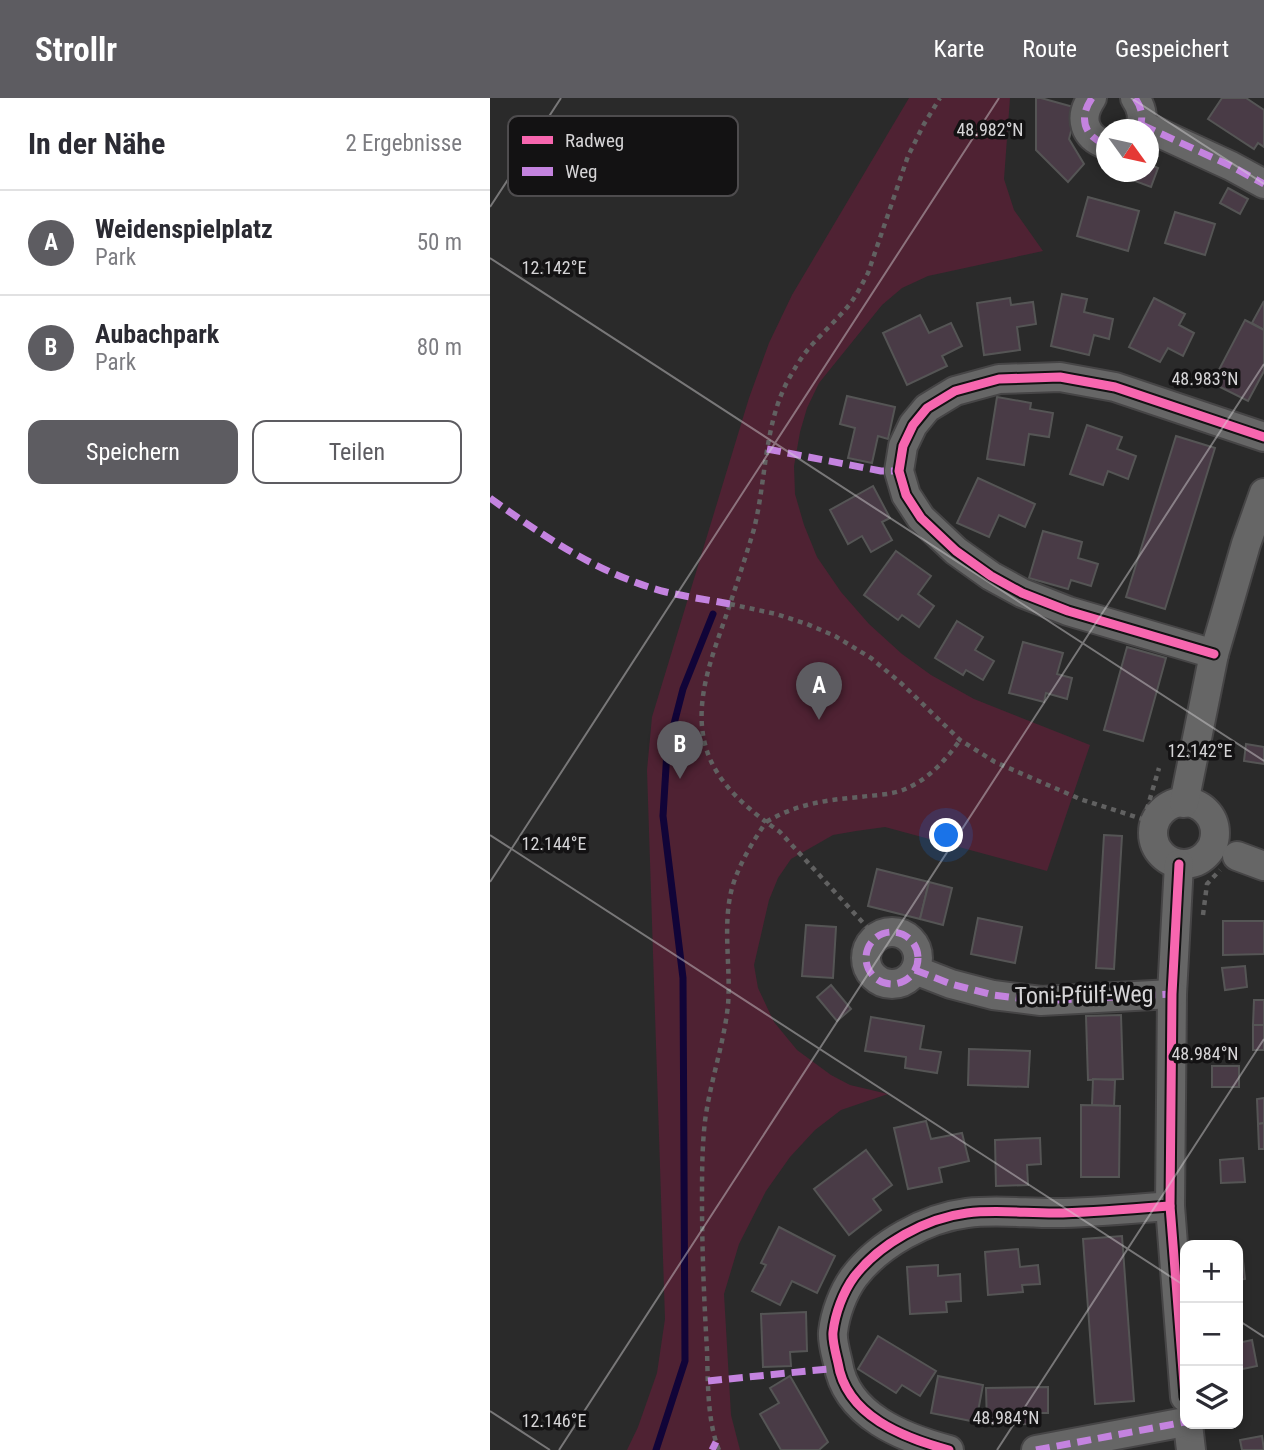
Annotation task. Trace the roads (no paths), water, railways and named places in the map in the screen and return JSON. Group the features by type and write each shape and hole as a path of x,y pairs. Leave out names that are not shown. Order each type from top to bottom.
{"street":[{"path":"1092,98 1084,117 1090,134 1096,141"},
{"path":"1139,117 1264,184"},
{"path":"1214,654 1068,611 1022,593 991,576 956,551 921,518 906,495 899,471 903,446 913,425 927,408 955,391 999,379 1060,377 1115,387 1264,437"},
{"path":"1184,803 1214,654 1264,493"},
{"path":"1184,803 1195,804 1203,809 1214,826 1215,836 1207,855 1199,861 1179,864 1163,856 1158,849 1150,821 1167,808 1184,803"},
{"path":"1231,861 1264,866"},
{"path":"1179,864 1172,994 1170,1206 1183,1366"},
{"path":"890,931 898,932 912,940 918,954 915,970 903,982 895,984 878,981 867,968 866,951 876,937 890,931"},
{"name":"Toni-Pfülf-Weg","path":"915,970 951,984 993,995 1041,1001 1172,994"},
{"path":"949,1450 924,1443 867,1415 849,1393 838,1368 833,1334 840,1303 853,1278 899,1237 932,1222 964,1213 1062,1213 1170,1206"},
{"path":"1036,1450 1180,1424"},
{"path":"1187,1429 1191,1450"}],"waterway":[{"path":"656,1450 685,1361 683,978 663,816 667,751 683,689 713,614"}],"place":[{"name":"Weidenspielplatz","path":"819,720"},
{"name":"Aubachpark","path":"680,779"}]}
